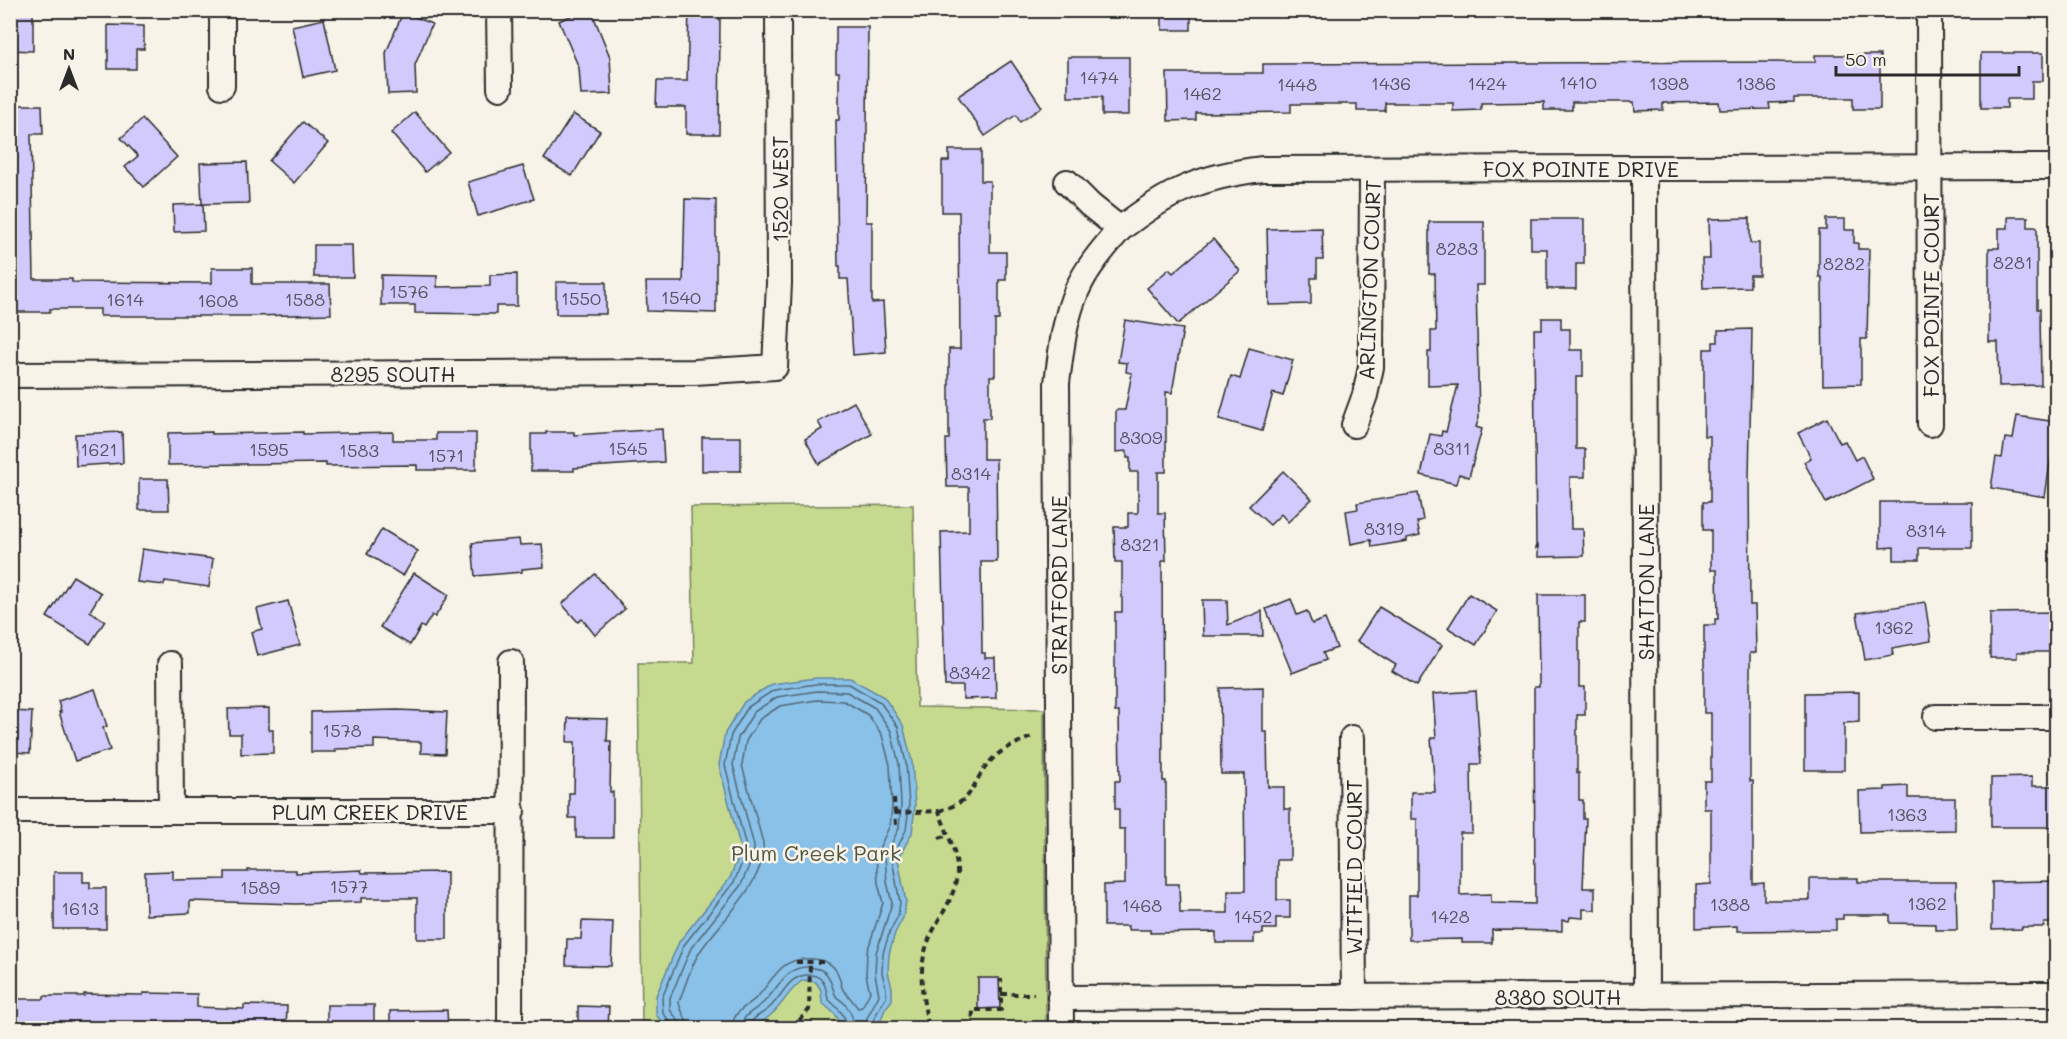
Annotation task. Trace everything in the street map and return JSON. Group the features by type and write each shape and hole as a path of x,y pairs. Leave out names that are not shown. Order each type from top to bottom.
{"street":[{"path":"222,10 222,86"},
{"path":"500,10 500,88"},
{"name":"1520 WEST","path":"775,367 779,283 778,10"},
{"name":"FOX POINTE COURT","path":"1929,10 1930,424"},
{"name":"FOX POINTE DRIVE","path":"1120,229 1150,206 1189,185 1228,173 1263,170 2056,166"},
{"name":"SHATTON LANE","path":"1644,168 1646,996"},
{"name":"ARLINGTON COURT","path":"1354,425 1365,395 1371,367 1372,170"},
{"path":"1067,182 1090,205 1120,229"},
{"name":"STRATFORD LANE","path":"1061,1029 1057,382 1063,335 1077,291 1097,256 1120,229"},
{"name":"8295 SOUTH","path":"10,375 695,372 775,367"},
{"path":"510,1029 511,662"},
{"path":"170,664 171,811"},
{"path":"1936,717 2056,717"},
{"name":"WITFIELD COURT","path":"1352,738 1354,997"},
{"name":"PLUM CREEK DRIVE","path":"10,811 512,812"},
{"name":"8380 SOUTH","path":"1060,998 2056,994"}],"path":[{"path":"895,813 939,812 951,808 964,800 975,788 988,764 998,754 1032,737"},
{"path":"894,798 896,825"},
{"path":"929,1029 920,979 927,945 955,889 957,872 955,856 939,812"},
{"path":"939,838 948,835"},
{"path":"796,962 823,962"},
{"path":"792,1029 809,1010 810,962"},
{"path":"972,1029 973,1010 1001,1010 1001,979"},
{"path":"1001,994 1034,994"}],"green space":[{"name":"Plum Creek Park","path":"913,505 917,707 1044,709 1046,1028 642,1028 638,663 694,663 691,507"}],"water":[{"path":"816,678 850,678 884,697 903,725 912,762 915,806 912,833 898,859 906,902 903,918 895,933 889,954 888,972 892,1000 885,1009 878,1028 841,1028 837,1017 822,1003 821,990 816,982 803,980 774,1012 755,1026 725,1030 666,1026 656,1015 656,996 679,942 730,878 741,850 719,765 725,733 744,702 772,684"}],"building":[{"path":"10,10 33,10 33,51 10,50"},
{"path":"584,10 591,10 610,57 612,94 581,95 579,68 559,21"},
{"path":"689,10 716,10 716,18 720,18 719,134 686,134 686,107 656,107 657,81 687,81"},
{"path":"1162,10 1191,10 1191,30 1162,30"},
{"path":"403,12 432,24 415,65 416,93 388,94 386,53"},
{"path":"324,19 335,70 303,77 292,26"},
{"path":"108,25 144,26 144,49 136,49 136,69 108,69"},
{"path":"836,27 868,27 866,222 872,222 872,303 883,302 886,352 853,355 848,279 840,279 840,266 838,266 836,120 839,120 839,72 836,72"},
{"path":"1981,53 2043,53 2043,81 2032,81 2032,99 2007,99 2007,108 1981,108"},
{"path":"1815,55 1880,55 1880,109 1853,109 1853,98 1794,98 1794,102 1769,103 1770,109 1720,110 1719,102 1663,103 1663,110 1635,111 1634,102 1572,102 1572,110 1544,110 1544,102 1481,103 1481,110 1453,111 1453,103 1385,103 1385,111 1357,111 1357,104 1291,104 1291,112 1196,113 1196,120 1168,121 1167,73 1263,73 1263,64 1815,62"},
{"path":"1068,57 1129,57 1129,115 1102,115 1102,97 1068,97"},
{"path":"1011,61 1042,107 1020,122 1016,115 985,136 958,96"},
{"path":"10,105 42,105 43,134 31,134 34,279 72,279 72,282 212,283 212,268 252,268 252,284 330,284 331,314 100,316 100,309 10,312"},
{"path":"415,112 449,152 425,172 391,133"},
{"path":"573,114 600,131 572,176 544,159"},
{"path":"142,119 177,157 144,187 125,167 138,156 121,138"},
{"path":"303,122 328,143 294,183 269,161"},
{"path":"949,150 981,150 981,181 990,181 990,252 1006,252 1006,280 999,280 999,320 995,320 995,376 990,376 990,418 983,418 983,459 996,459 997,562 981,562 982,653 985,653 985,658 995,658 996,698 963,699 963,686 945,686 941,532 969,531 969,487 947,487 949,349 960,349 959,212 942,212 942,161 949,161"},
{"path":"247,162 249,203 203,204 204,231 174,232 173,205 202,204 200,163"},
{"path":"523,166 534,199 478,216 468,182"},
{"path":"685,199 716,200 716,313 647,311 646,282 683,282"},
{"path":"2008,217 2028,217 2028,227 2037,227 2037,309 2040,309 2041,385 1999,386 1998,342 1989,342 1989,248 1999,248 1999,228 2008,228"},
{"path":"1750,218 1750,243 1759,243 1759,275 1750,275 1750,287 1703,288 1702,259 1710,259 1709,219"},
{"path":"1531,219 1584,219 1584,264 1576,264 1576,289 1547,289 1547,249 1531,249"},
{"path":"1826,219 1845,219 1845,230 1854,230 1854,243 1858,243 1858,249 1869,249 1867,339 1861,339 1861,384 1823,385 1819,230 1826,230"},
{"path":"1429,222 1484,222 1484,285 1476,285 1479,418 1476,427 1482,429 1469,477 1459,474 1456,484 1421,475 1430,434 1441,436 1442,431 1446,432 1458,385 1428,386 1428,352 1431,352 1431,331 1436,331 1435,274 1429,274"},
{"path":"1322,228 1323,260 1317,260 1317,278 1311,278 1311,304 1269,305 1267,229"},
{"path":"1213,239 1240,271 1178,324 1147,288 1169,269 1173,273"},
{"path":"314,245 352,245 353,277 314,277"},
{"path":"517,274 517,306 496,306 496,314 415,313 415,305 381,305 381,275 437,276 437,287 490,286 490,275"},
{"path":"556,282 606,282 606,314 556,314"},
{"path":"1542,318 1561,318 1561,329 1570,329 1570,350 1583,350 1583,377 1576,377 1576,449 1585,449 1585,477 1570,477 1571,529 1583,529 1584,556 1538,557 1538,545 1536,548 1534,329 1542,329"},
{"path":"1125,320 1183,329 1172,393 1166,392 1166,472 1158,472 1158,513 1165,513 1166,561 1162,561 1166,884 1179,884 1180,913 1228,913 1228,891 1245,891 1244,774 1221,774 1220,688 1263,687 1263,732 1267,732 1268,787 1284,787 1284,809 1290,809 1290,860 1277,860 1277,900 1290,900 1290,918 1276,918 1276,929 1263,929 1263,934 1254,934 1254,943 1216,943 1216,932 1150,933 1150,930 1128,930 1128,926 1104,926 1104,885 1125,884 1125,829 1119,829 1119,809 1115,809 1115,781 1120,781 1119,712 1115,712 1115,612 1122,612 1122,562 1115,562 1114,527 1128,527 1128,513 1138,513 1138,472 1130,472 1130,458 1127,458 1127,451 1116,452 1116,410 1125,410 1132,373 1126,372 1127,363 1118,362"},
{"path":"1752,329 1749,477 1750,605 1755,605 1756,653 1750,653 1753,884 1764,883 1764,900 1810,900 1810,878 1858,878 1858,882 1956,882 1957,930 1935,930 1935,924 1890,923 1890,915 1843,915 1843,919 1836,919 1836,930 1737,931 1737,926 1696,928 1696,885 1711,884 1711,809 1704,809 1704,781 1711,781 1711,713 1704,713 1704,625 1715,625 1715,619 1718,619 1717,570 1711,570 1711,530 1703,530 1703,502 1710,502 1710,436 1704,436 1704,349 1713,349 1713,342 1718,342 1718,330"},
{"path":"1249,348 1293,360 1283,396 1273,393 1262,431 1219,419 1231,376 1240,379"},
{"path":"854,402 872,434 819,464 805,439 822,429 818,422"},
{"path":"2017,416 2056,422 2045,497 1991,488 1996,457 2002,458 2005,438 2013,439"},
{"path":"1827,418 1840,443 1845,441 1855,460 1862,456 1873,479 1826,503 1804,462 1811,458 1798,433"},
{"path":"662,429 664,462 574,468 574,471 531,471 531,434 574,432 574,435"},
{"path":"122,432 123,463 76,466 75,434"},
{"path":"212,432 212,434 303,432 303,434 393,432 393,440 436,440 436,433 476,433 476,470 417,470 417,465 326,466 326,463 168,465 168,433"},
{"path":"702,437 741,437 741,471 702,471"},
{"path":"1283,471 1312,499 1288,522 1281,514 1270,525 1249,506"},
{"path":"139,479 168,479 169,510 139,510"},
{"path":"1418,493 1423,520 1417,522 1420,535 1407,538 1407,541 1372,547 1371,540 1351,544 1346,511 1358,509 1357,503"},
{"path":"1880,502 1972,502 1972,548 1919,548 1919,560 1894,560 1894,547 1880,548"},
{"path":"382,529 418,551 403,576 367,554"},
{"path":"519,539 520,545 542,544 544,567 522,569 522,572 475,576 472,543"},
{"path":"142,549 213,559 209,587 165,581 164,585 137,582"},
{"path":"414,573 449,595 435,617 432,615 424,628 421,626 410,645 380,627"},
{"path":"595,574 625,609 595,635 582,619 578,622 562,604"},
{"path":"73,576 101,593 90,611 105,621 90,644 47,617"},
{"path":"1469,594 1497,611 1476,645 1448,628"},
{"path":"1538,595 1585,595 1585,622 1579,622 1579,687 1585,687 1585,715 1577,715 1577,773 1579,773 1579,800 1583,800 1583,819 1586,819 1583,888 1595,888 1595,910 1583,909 1583,918 1570,917 1569,921 1562,920 1562,931 1492,930 1492,943 1462,943 1462,939 1409,940 1409,895 1417,895 1417,819 1411,819 1411,792 1435,792 1431,738 1436,738 1433,694 1476,691 1481,764 1471,764 1472,833 1460,833 1460,895 1491,894 1491,903 1535,904 1534,687 1539,687"},
{"path":"1291,599 1297,615 1307,611 1312,624 1325,619 1337,648 1323,653 1326,660 1292,673 1266,609"},
{"path":"1202,600 1227,600 1228,625 1262,611 1263,636 1203,636"},
{"path":"288,601 300,645 257,656 251,632 262,629 257,609"},
{"path":"1925,602 1931,641 1892,648 1893,655 1865,660 1857,613"},
{"path":"1379,607 1442,645 1417,686 1392,671 1396,665 1357,641"},
{"path":"2056,612 2056,652 2017,652 2017,658 1990,658 1990,613"},
{"path":"95,689 107,726 103,728 110,750 75,761 59,712 61,712 58,701"},
{"path":"1859,692 1859,722 1844,723 1844,770 1805,770 1805,693"},
{"path":"269,708 269,730 273,730 273,753 241,754 241,734 229,734 228,709"},
{"path":"397,710 447,712 445,754 421,753 421,742 374,740 374,748 311,752 311,712"},
{"path":"10,711 32,712 30,753 10,752"},
{"path":"568,718 608,719 607,741 611,741 610,792 613,792 613,838 576,838 576,818 569,818 569,793 574,793 575,742 567,742"},
{"path":"2032,777 2032,786 2056,786 2056,827 1991,827 1991,778"},
{"path":"1908,786 1908,798 1955,798 1955,830 1860,832 1859,791"},
{"path":"248,870 296,870 296,873 361,870 362,873 447,872 447,939 417,939 417,898 361,898 361,902 296,904 190,901 190,913 146,915 145,872 173,871 173,880 225,879 225,872 248,872"},
{"path":"54,872 83,872 83,882 90,882 90,888 106,888 106,929 54,929"},
{"path":"2056,881 2056,923 2044,923 2044,927 1992,930 1992,882"},
{"path":"582,921 613,922 611,966 566,965 567,939 581,939"},
{"path":"978,978 999,978 1000,1008 978,1009"},
{"path":"143,993 197,994 197,1007 244,1009 244,1005 287,1006 286,1029 10,1029 10,999 44,999 44,996 84,996 84,994 143,995"},
{"path":"327,1005 374,1005 374,1029 327,1029"},
{"path":"578,1006 609,1007 608,1029 578,1029"},
{"path":"447,1010 448,1029 390,1029 390,1011"}]}
